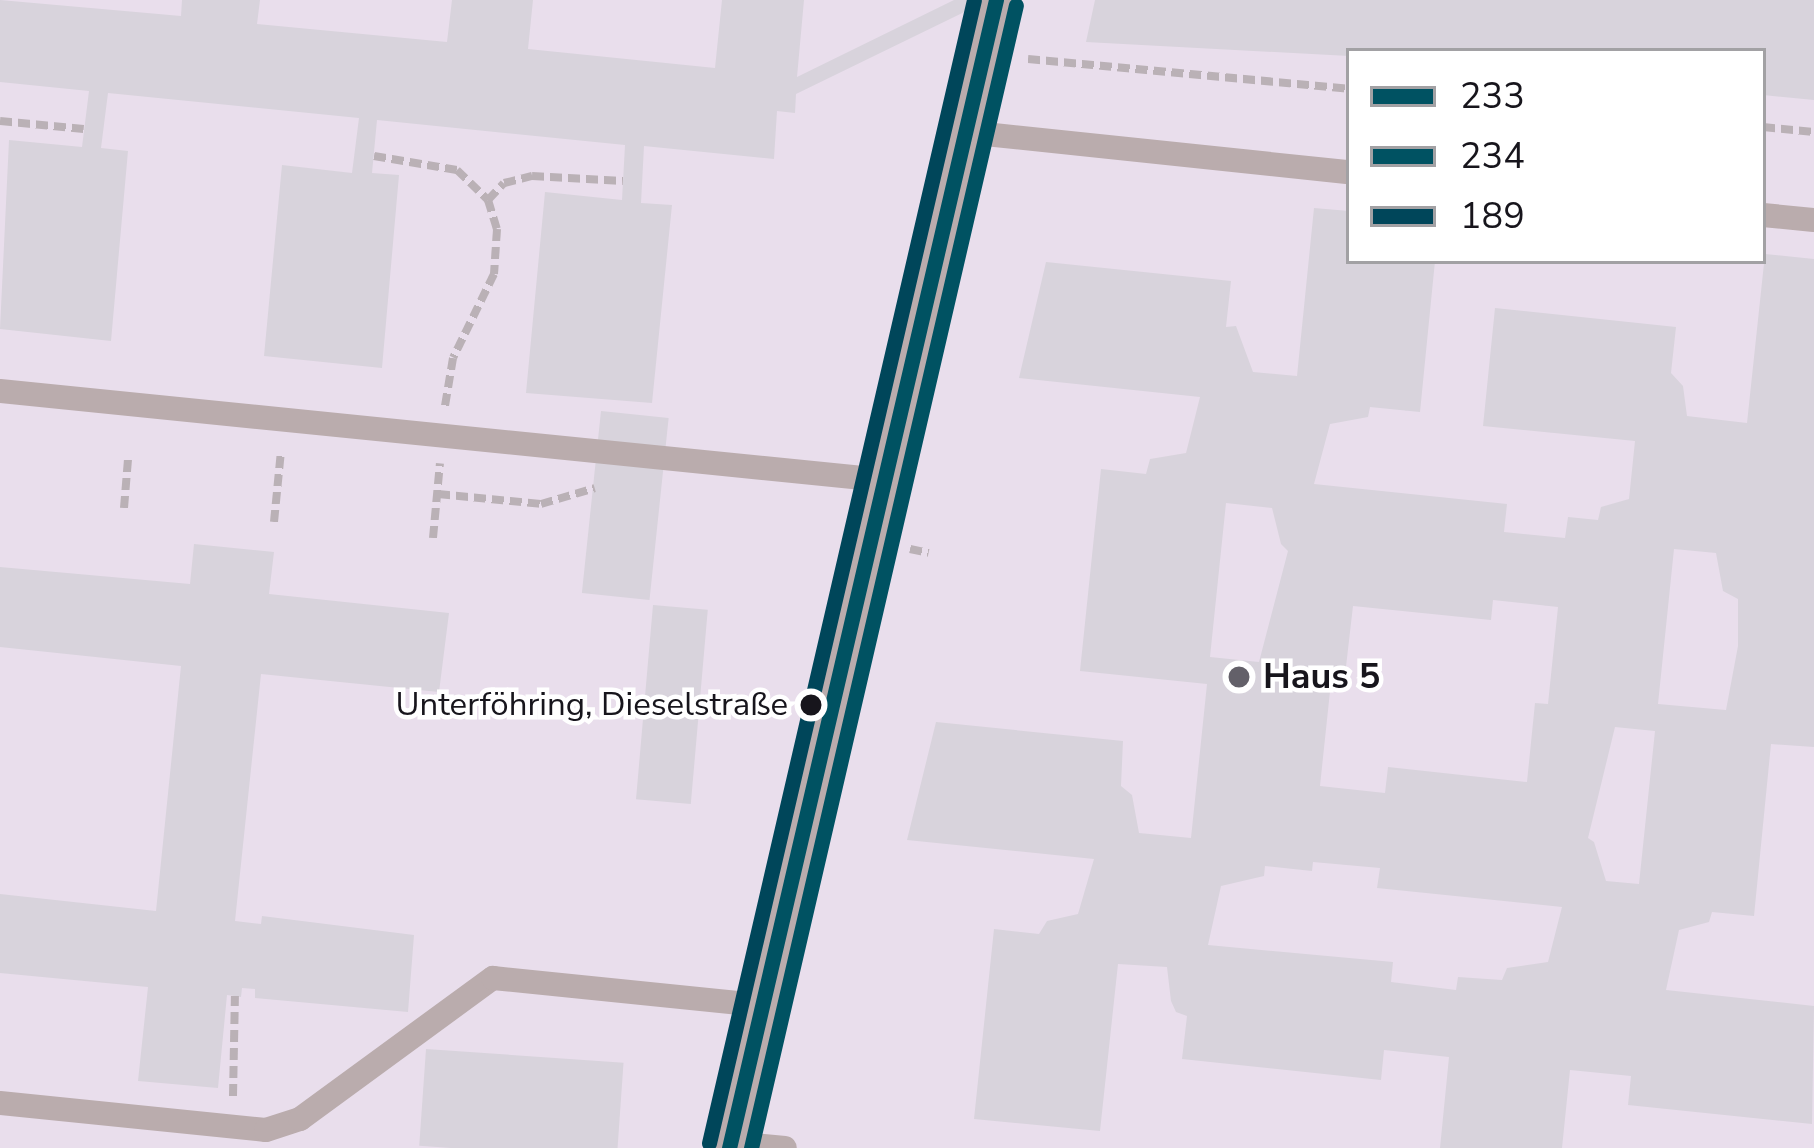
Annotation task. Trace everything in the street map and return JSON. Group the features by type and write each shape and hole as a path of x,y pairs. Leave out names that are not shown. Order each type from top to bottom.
{"street":[{"path":"730,1146 996,0"}],"lane":[{"path":"966,132 1346,172"},
{"path":"1766,215 1814,220"},
{"path":"0,391 883,480"},
{"path":"0,1103 266,1130 300,1119 494,978 760,1005"},
{"path":"730,1146 785,1148"}],"path":[{"path":"983,55 1346,89"},
{"path":"0,121 84,129"},
{"path":"1766,127 1814,132"},
{"path":"374,155 458,170 488,200 497,229 494,274 453,358 433,538"},
{"path":"488,200 504,184 532,176 623,181"},
{"path":"274,522 284,420"},
{"path":"124,508 128,459"},
{"path":"438,494 541,505 588,487 609,489"},
{"path":"232,1129 235,996"}],"shaded area":[{"path":"0,0 1814,0 1814,1148 0,1148"}],"building":[{"path":"0,0 181,16 182,0 260,0 257,24 447,42 452,0 533,0 528,49 715,68 722,0 804,0 797,77 954,0 989,0 796,94 795,113 777,111 774,159 644,146 641,203 672,205 652,403 526,393 545,192 622,200 625,145 377,120 372,173 399,175 382,368 264,356 282,165 352,173 359,118 108,93 101,148 128,151 111,341 0,329 9,140 82,147 89,91 0,82"},
{"path":"1095,0 1814,0 1814,100 1766,95 1766,48 1346,48 1346,56 1086,42"},
{"name":"Haus 5","path":"1314,208 1346,211 1346,264 1435,264 1420,412 1370,407 1368,417 1330,424 1314,484 1507,504 1504,532 1565,538 1568,517 1598,520 1601,507 1629,499 1635,441 1483,426 1495,308 1676,327 1671,373 1683,386 1687,416 1747,423 1766,254 1814,259 1814,747 1771,744 1754,916 1712,912 1709,922 1679,930 1666,990 1814,1006 1812,1124 1628,1105 1631,1076 1570,1070 1562,1148 1440,1148 1449,1057 1384,1050 1381,1080 1182,1059 1187,1016 1176,1012 1171,1001 1167,967 1118,964 1100,1131 974,1119 994,929 1039,934 1047,921 1078,914 1094,859 907,840 936,722 1123,741 1121,786 1132,795 1139,833 1191,838 1207,684 1080,671 1101,469 1146,474 1150,459 1186,453 1200,397 1019,378 1046,262 1231,281 1226,327 1236,326 1253,372 1297,376","holes":["1226,503 1272,508 1281,544 1288,551 1259,662 1210,657","1674,549 1716,553 1723,591 1738,599 1738,646 1726,710 1658,704","1493,600 1558,607 1548,704 1535,703 1527,782 1388,767 1385,793 1320,786 1331,682 1344,684 1353,606 1491,620","1615,727 1655,731 1639,884 1606,881 1594,842 1588,838","1313,862 1380,868 1377,888 1562,907 1548,962 1507,968 1502,980 1458,977 1456,990 1391,982 1393,962 1208,945 1221,886 1264,876 1265,866 1312,871"]},
{"path":"601,411 669,418 649,600 582,593"},
{"path":"194,544 274,552 269,594 449,613 439,692 261,674 235,921 261,924 262,916 414,935 408,1012 255,998 255,989 242,988 241,997 227,995 218,1088 138,1081 148,987 0,973 0,894 156,911 181,666 0,647 0,567 190,584"},
{"path":"653,605 708,610 691,804 636,799"},
{"path":"426,1049 624,1063 618,1148 419,1146"}],"transit line":[{"name":"189","path":"709,1143 974,0"},
{"name":"233","path":"729,1148 996,0"},
{"name":"234","path":"751,1148 1016,5"}],"place":[{"name":"Haus 5","path":"1239,677"},
{"name":"Unterföhring, Dieselstraße","path":"811,705"}]}
